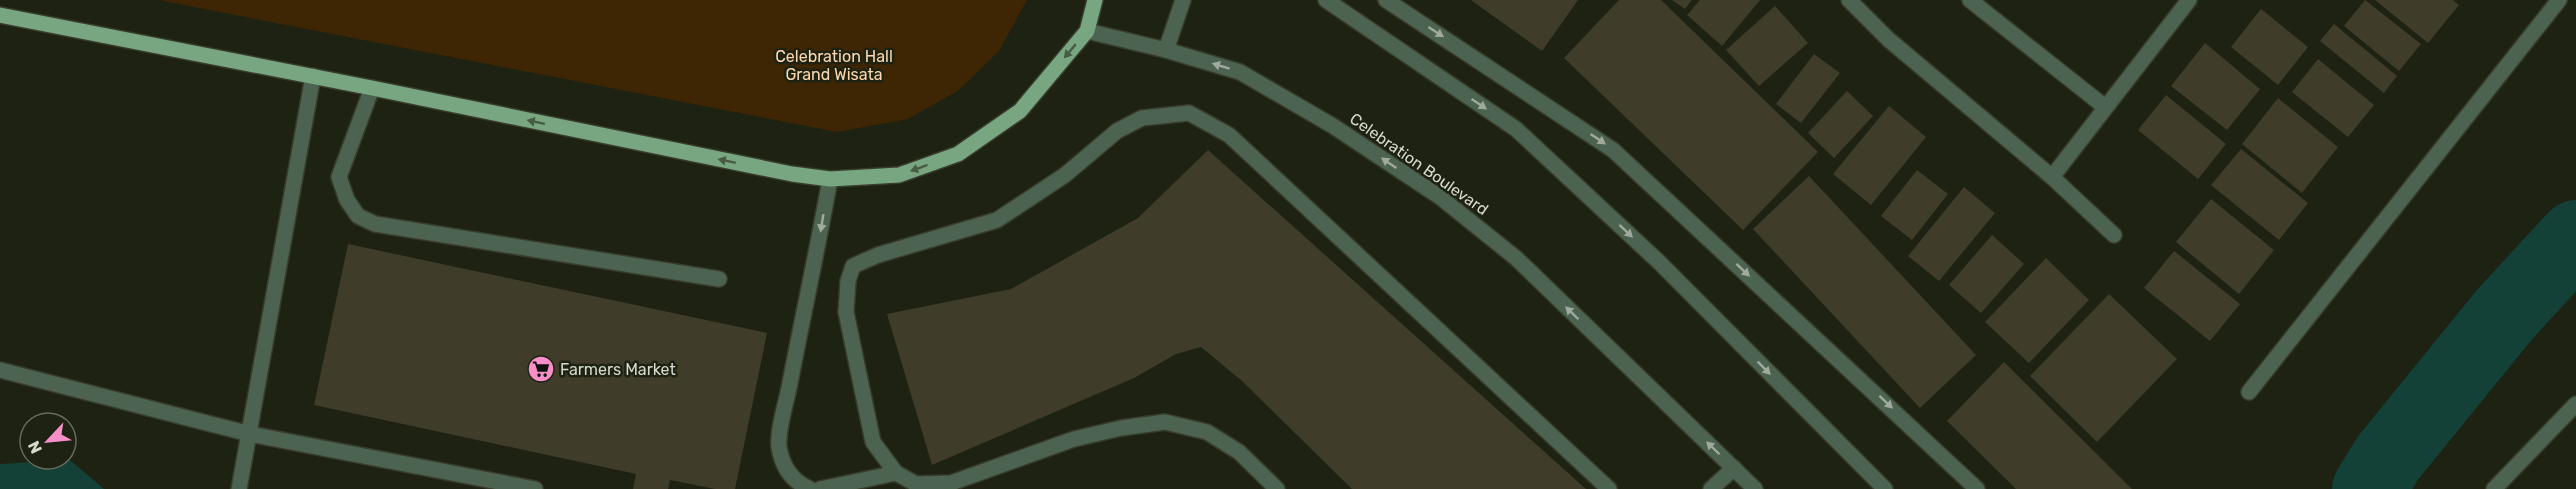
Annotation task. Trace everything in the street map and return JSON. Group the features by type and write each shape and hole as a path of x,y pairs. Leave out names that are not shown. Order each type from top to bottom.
{"main road":[{"path":"0,15 313,76 792,174 830,179 899,175 958,154 1020,111 1087,31 1095,0"}],"street":[{"path":"1167,50 1183,0"},
{"path":"1326,0 1516,129 1659,262 1885,489"},
{"path":"1386,0 1613,150 1977,489"},
{"path":"1849,0 1888,39 2052,177 2114,235"},
{"path":"1970,0 2105,107"},
{"path":"2052,177 2189,0"},
{"path":"2249,392 2559,0"},
{"name":"Celebration Boulevard","path":"1087,31 1167,50 1240,72 1333,126 1440,197 1515,258 1755,489"},
{"path":"239,489 313,76"},
{"path":"372,88 339,177 347,200 358,216 375,224 719,279"},
{"path":"1277,489 1239,452 1207,432 1165,422 1074,439 951,483 916,484 896,472 873,442 846,312 848,281 853,266 878,255 997,220 1065,175 1117,131 1142,118 1190,112 1229,135 1609,489"},
{"path":"810,489 799,484 788,474 779,445 805,302 815,267 830,179"},
{"path":"0,370 250,434 535,489"},
{"path":"2494,489 2576,405"},
{"path":"1711,489 1734,468"},
{"path":"820,489 896,472"}],"green space":[{"name":"Celebration Hall Grand Wisata","path":"158,0 1027,0 999,51 959,90 908,119 837,132"}],"water":[{"path":"18,463 18,471 78,471 78,467 104,489 0,489 0,464"}],"building":[{"path":"1471,0 1578,0 1542,51"},
{"path":"1619,0 1661,0 1818,152 1743,230 1564,58"},
{"path":"1672,0 1692,0 1685,9"},
{"path":"1700,0 1760,0 1722,46 1687,15"},
{"path":"2365,0 2421,44 2399,71 2344,26"},
{"path":"2375,0 2453,0 2459,5 2428,43"},
{"path":"1775,6 1808,43 1759,86 1726,50"},
{"path":"2261,9 2308,47 2278,85 2231,47"},
{"path":"2334,24 2397,76 2384,93 2320,41"},
{"path":"2205,43 2260,89 2227,130 2171,86"},
{"path":"1814,54 1840,73 1801,123 1776,104"},
{"path":"2318,59 2374,105 2348,137 2292,92"},
{"path":"1847,91 1873,116 1834,158 1808,133"},
{"path":"2166,95 2226,144 2198,179 2138,130"},
{"path":"2278,98 2338,147 2302,193 2242,144"},
{"path":"1889,106 1926,137 1871,205 1833,174"},
{"path":"2241,149 2308,203 2279,240 2211,185"},
{"path":"1208,150 1586,489 1352,489 1242,381 1201,347 1176,354 1134,378 932,465 887,314 1011,289 1138,218"},
{"path":"1917,170 1948,194 1912,240 1881,216"},
{"path":"1809,176 1976,355 1920,408 1753,229"},
{"path":"1964,187 1995,213 1939,281 1908,256"},
{"path":"2211,199 2274,250 2239,294 2176,242"},
{"path":"1992,235 2024,264 1981,313 1949,285"},
{"name":"Farmers Market","path":"348,244 767,333 735,489 715,489 670,480 668,489 633,489 636,474 314,405"},
{"path":"2174,251 2240,304 2210,341 2144,288"},
{"path":"2046,258 2089,300 2029,363 1985,322"},
{"path":"2109,294 2177,359 2097,442 2030,376"},
{"path":"2004,362 2132,489 2016,489 1947,421"}],"waterway":[{"path":"2369,489 2388,458 2505,314 2576,237"}],"place":[{"name":"Farmers Market","path":"541,369"}]}
